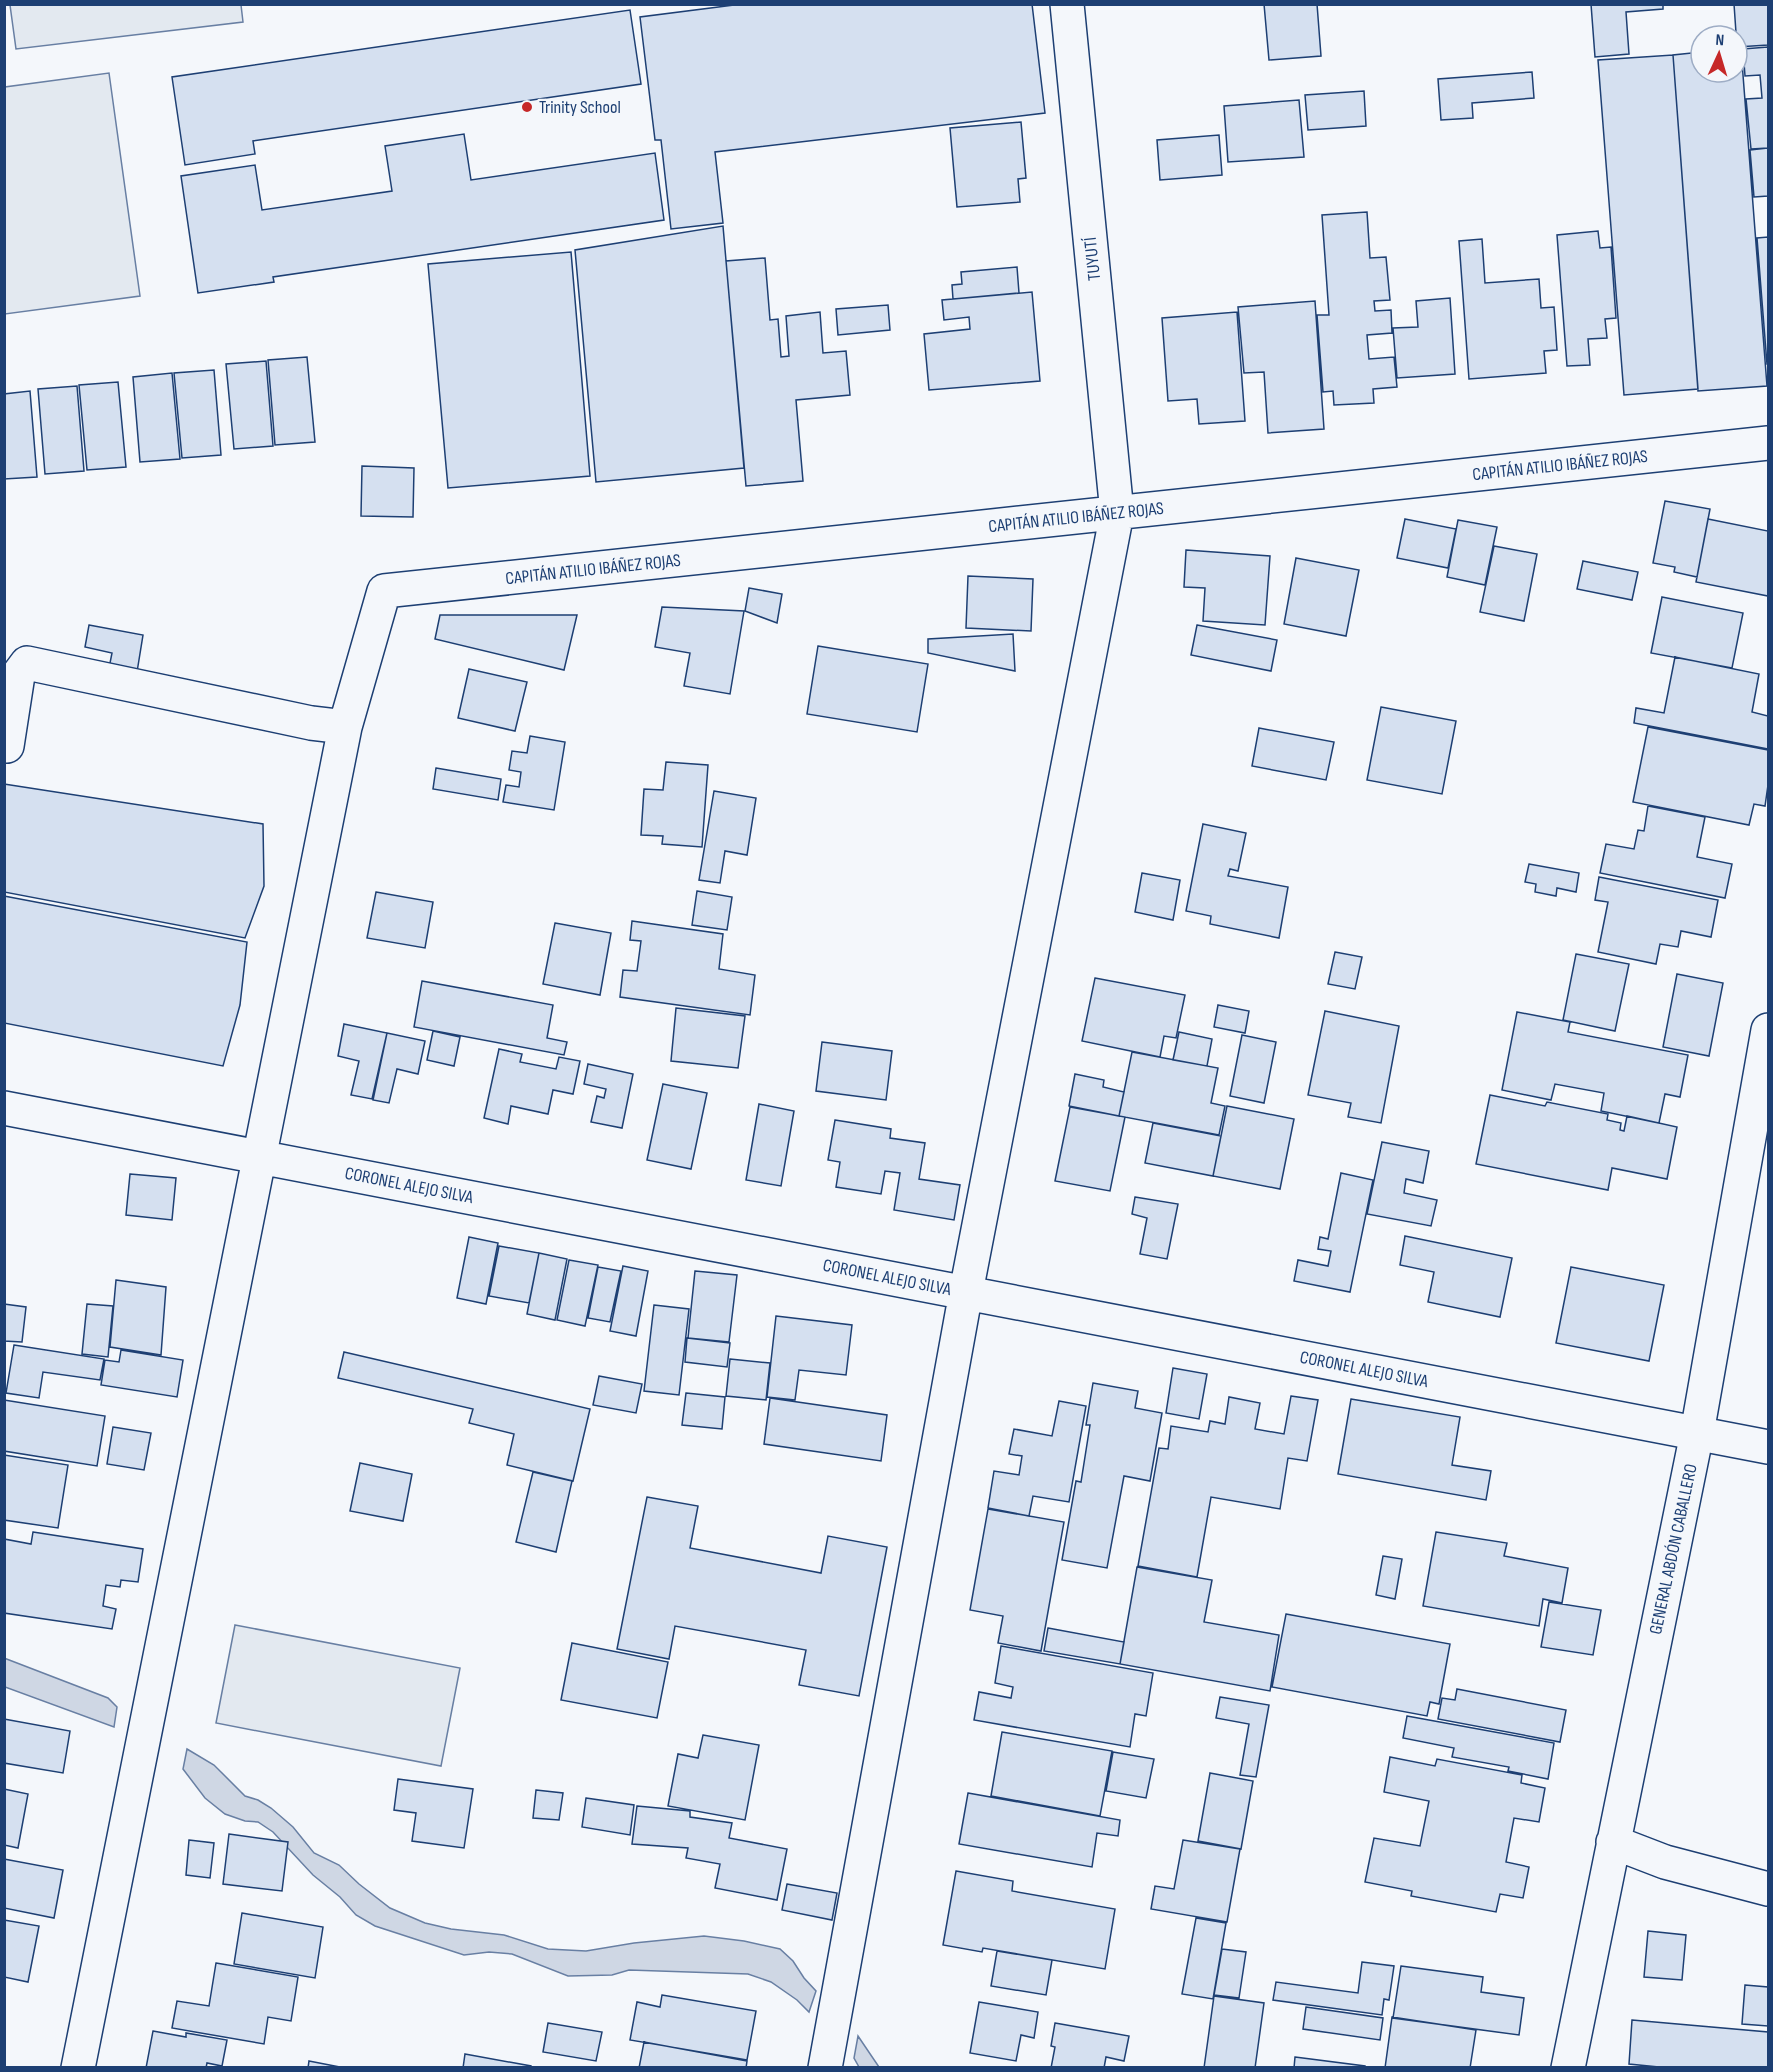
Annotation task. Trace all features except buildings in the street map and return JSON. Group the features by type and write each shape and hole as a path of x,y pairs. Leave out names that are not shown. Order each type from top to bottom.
{"street":[{"name":"TUYUTÍ","path":"825,2067 966,1292 1117,513 1067,4"},
{"name":"CAPITÁN ATILIO IBÁÑEZ ROJAS","path":"345,727 384,591 1768,443"},
{"path":"7,746 18,675 27,663 311,723 345,727 78,2067"},
{"name":"GENERAL ABDÓN CABALLERO","path":"1568,2067 1697,1433 1768,1030"},
{"name":"CORONEL ALEJO SILVA","path":"4,1108 1768,1447"},
{"path":"1613,1842 1665,1862 1768,1888"}],"shaded area":[{"path":"10,5 241,5 243,22 16,49"},
{"path":"109,73 140,296 5,314 5,87"},
{"path":"235,1625 460,1668 441,1766 216,1723"},
{"path":"4,1658 108,1698 117,1707 114,1727 5,1687"},
{"path":"187,1749 214,1765 245,1796 258,1800 271,1808 293,1827 314,1853 339,1865 390,1908 425,1923 451,1929 504,1935 548,1949 586,1951 634,1943 704,1936 744,1941 780,1949 793,1961 816,1991 809,2012 797,2000 771,1982 748,1974 629,1970 612,1975 568,1976 512,1954 489,1952 464,1955 375,1926 356,1915 340,1897 313,1875 273,1832 258,1822 245,1821 225,1814 205,1798 183,1769"},
{"path":"858,2036 879,2067 859,2067 854,2058"}],"place":[{"name":"Trinity School","path":"527,107"}]}
